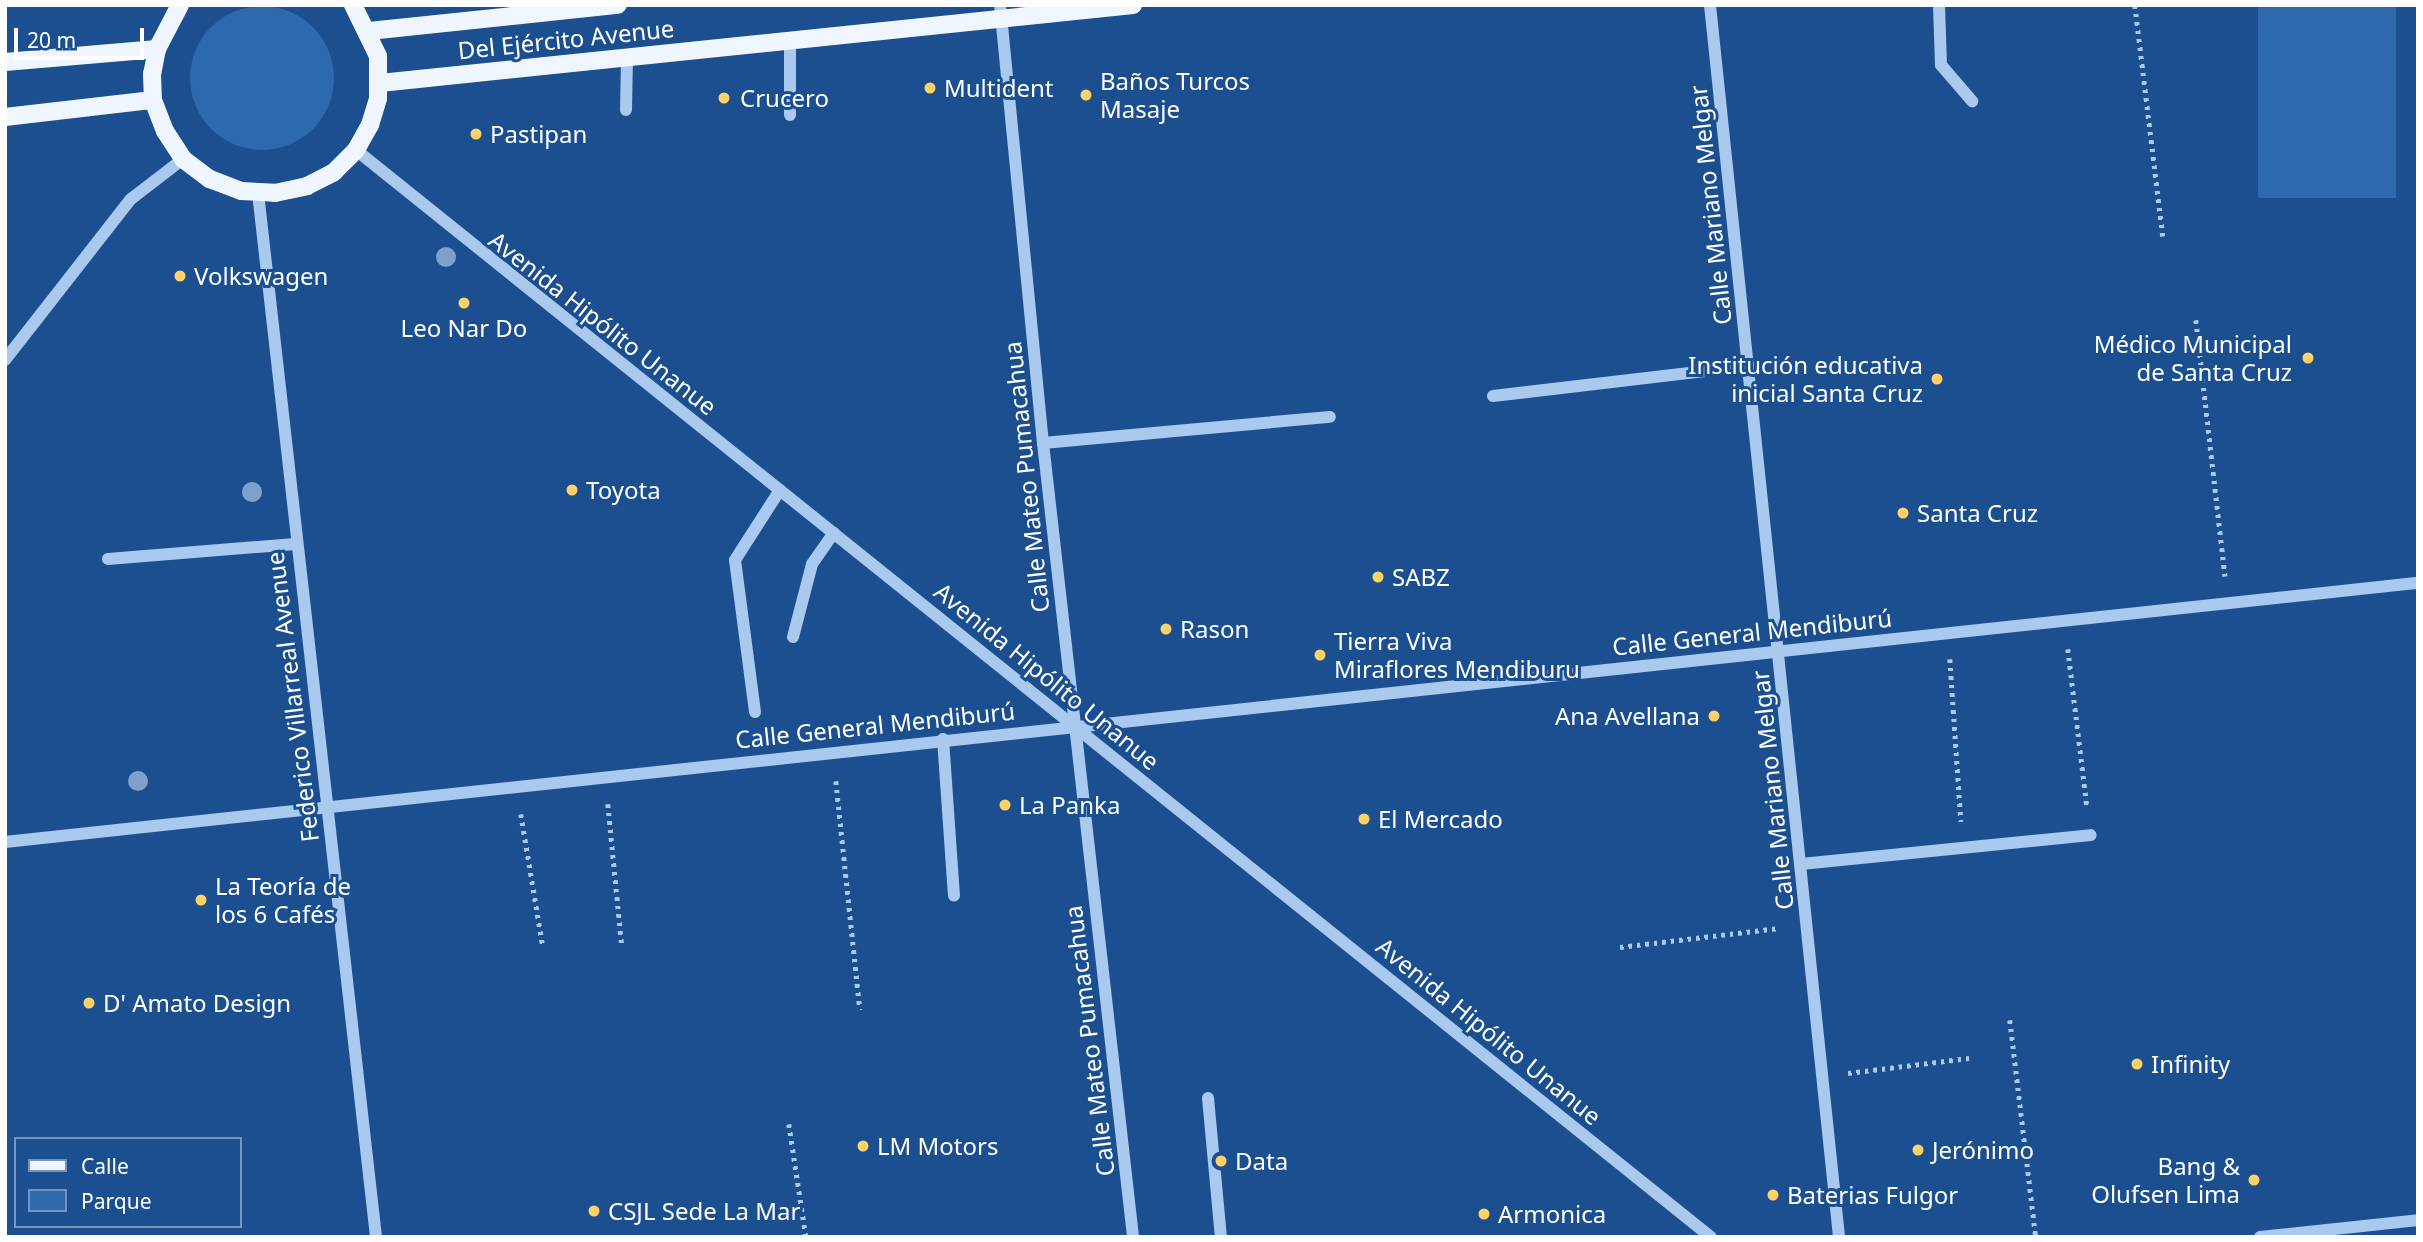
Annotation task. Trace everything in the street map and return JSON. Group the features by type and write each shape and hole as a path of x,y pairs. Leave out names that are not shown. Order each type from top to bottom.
{"main road":[{"path":"180,5 167,13 157,49 153,100 165,131 183,159 225,187 258,193 307,186 334,172 356,150 376,112 380,83 369,31 353,5"},
{"name":"Del Ejército Avenue","path":"369,31 618,5"},
{"name":"Del Ejército Avenue","path":"380,83 790,40 999,12 1133,5"},
{"path":"5,62 157,49"},
{"path":"5,117 153,100"}],"street":[{"name":"Calle Mariano Melgar","path":"1710,5 1839,1237"},
{"path":"1939,5 1941,65 1972,101"},
{"name":"Calle Mateo Pumacahua","path":"999,12 1043,443 1133,1237"},
{"path":"790,40 790,115"},
{"path":"626,110 627,57"},
{"name":"Avenida Hipólito Unanue","path":"356,150 1711,1237"},
{"path":"5,360 131,199 183,159"},
{"name":"Federico Villarreal Avenue","path":"258,193 295,544 376,1237"},
{"path":"1493,396 1749,366"},
{"path":"1043,443 1330,417"},
{"path":"754,712 735,560 780,490"},
{"path":"793,637 812,564 834,533"},
{"path":"108,559 295,544"},
{"name":"Calle General Mendiburú","path":"5,842 605,775 2418,583"},
{"path":"943,739 954,896"},
{"path":"1801,864 2091,835"},
{"path":"1208,1098 1221,1237"},
{"path":"2260,1237 2418,1220"}],"path":[{"path":"2135,5 2163,236"},
{"path":"2196,320 2228,603"},
{"path":"2064,620 2091,835"},
{"path":"1948,632 1963,847"},
{"path":"832,751 860,1010"},
{"path":"605,775 622,946"},
{"path":"517,785 543,947"},
{"path":"1620,947 1807,925"},
{"path":"2010,1020 2036,1237"},
{"path":"1822,1077 1969,1058"},
{"path":"789,1124 806,1237"}],"green space":[{"path":"2258,5 2396,5 2396,198 2258,198"},
{"path":"262,6 289,12 313,27 328,51 334,78 328,105 313,129 289,144 262,150 235,144 211,129 196,105 190,78 196,51 211,27 235,12"}],"place":[{"name":"Multident","path":"930,88"},
{"name":"Baños Turcos Masaje","path":"1086,95"},
{"name":"Crucero","path":"724,98"},
{"name":"Pastipan","path":"476,134"},
{"name":"Volkswagen","path":"180,276"},
{"name":"Leo Nar Do","path":"464,303"},
{"name":"Médico Municipal de Santa Cruz","path":"2308,358"},
{"name":"Institución educativa inicial Santa Cruz","path":"1937,379"},
{"name":"Toyota","path":"572,490"},
{"name":"Santa Cruz","path":"1903,513"},
{"name":"SABZ","path":"1378,577"},
{"name":"Rason","path":"1166,629"},
{"name":"Tierra Viva Miraflores Mendiburu","path":"1320,655"},
{"name":"Ana Avellana","path":"1714,716"},
{"name":"La Panka","path":"1005,805"},
{"name":"El Mercado","path":"1364,819"},
{"name":"La Teoría de los 6 Cafés","path":"201,900"},
{"name":"D' Amato Design","path":"89,1003"},
{"name":"Infinity","path":"2137,1064"},
{"name":"LM Motors","path":"863,1146"},
{"name":"Jerónimo","path":"1918,1150"},
{"name":"Data","path":"1221,1161"},
{"name":"Bang & Olufsen Lima","path":"2254,1180"},
{"name":"Baterias Fulgor","path":"1773,1195"},
{"name":"CSJL Sede La Mar","path":"594,1211"},
{"name":"Armonica","path":"1484,1214"}]}
